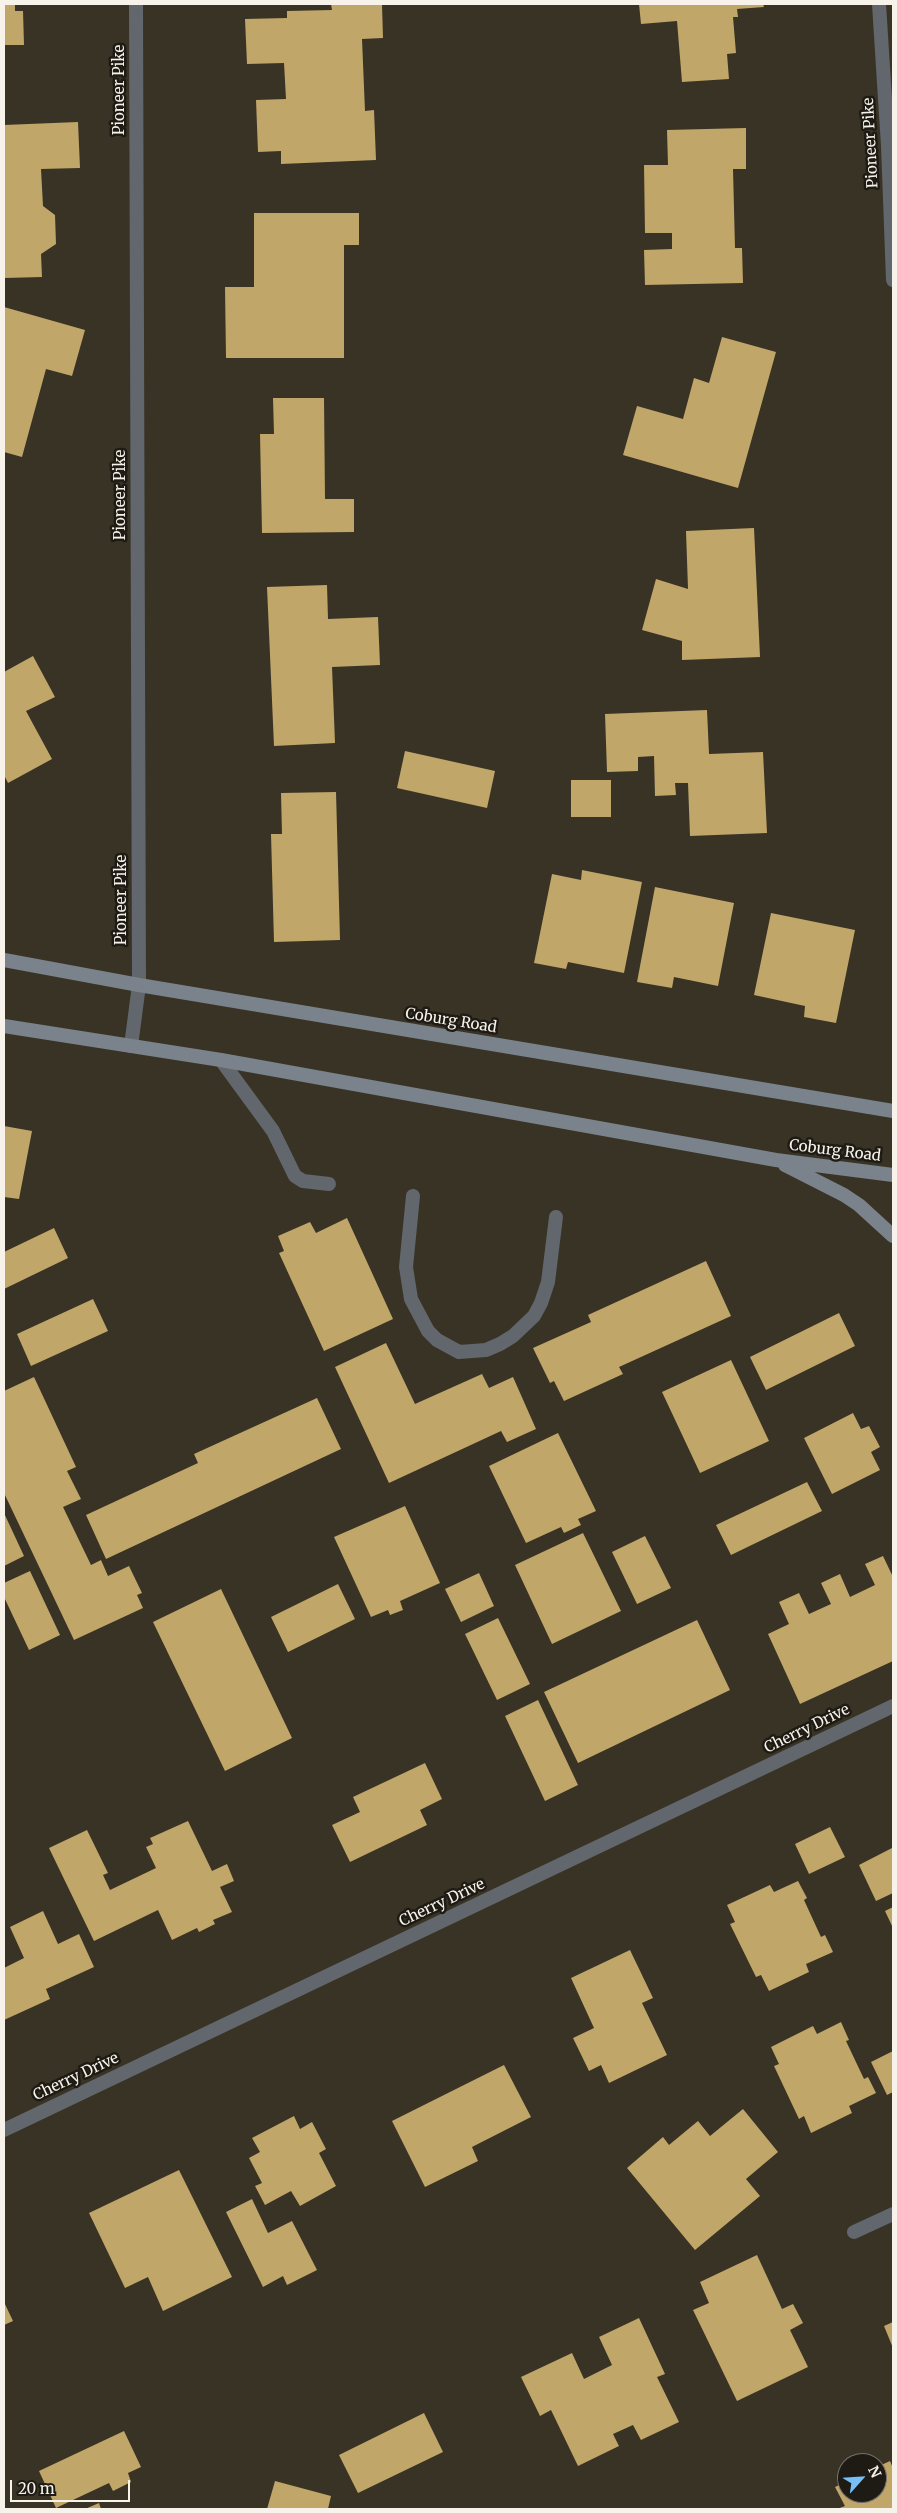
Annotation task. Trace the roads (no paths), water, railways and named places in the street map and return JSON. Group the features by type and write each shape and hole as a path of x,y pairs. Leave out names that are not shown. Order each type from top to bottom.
{"main road":[{"name":"Coburg Road","path":"4,960 138,985 893,1111"},
{"name":"Coburg Road","path":"4,1026 221,1060 776,1160 893,1175"},
{"path":"776,1160 844,1195 859,1205 893,1236"}],"street":[{"name":"Pioneer Pike","path":"131,1046 138,985 136,4"},
{"name":"Pioneer Pike","path":"879,4 891,145 893,280"},
{"path":"221,1060 273,1131 295,1176 303,1181 329,1184"},
{"path":"413,1196 406,1267 411,1300 428,1330 437,1340 460,1352 486,1350 500,1344 513,1336 534,1316 547,1287 556,1218"},
{"name":"Cherry Drive","path":"4,2130 893,1706"},
{"path":"854,2232 893,2214"}]}
